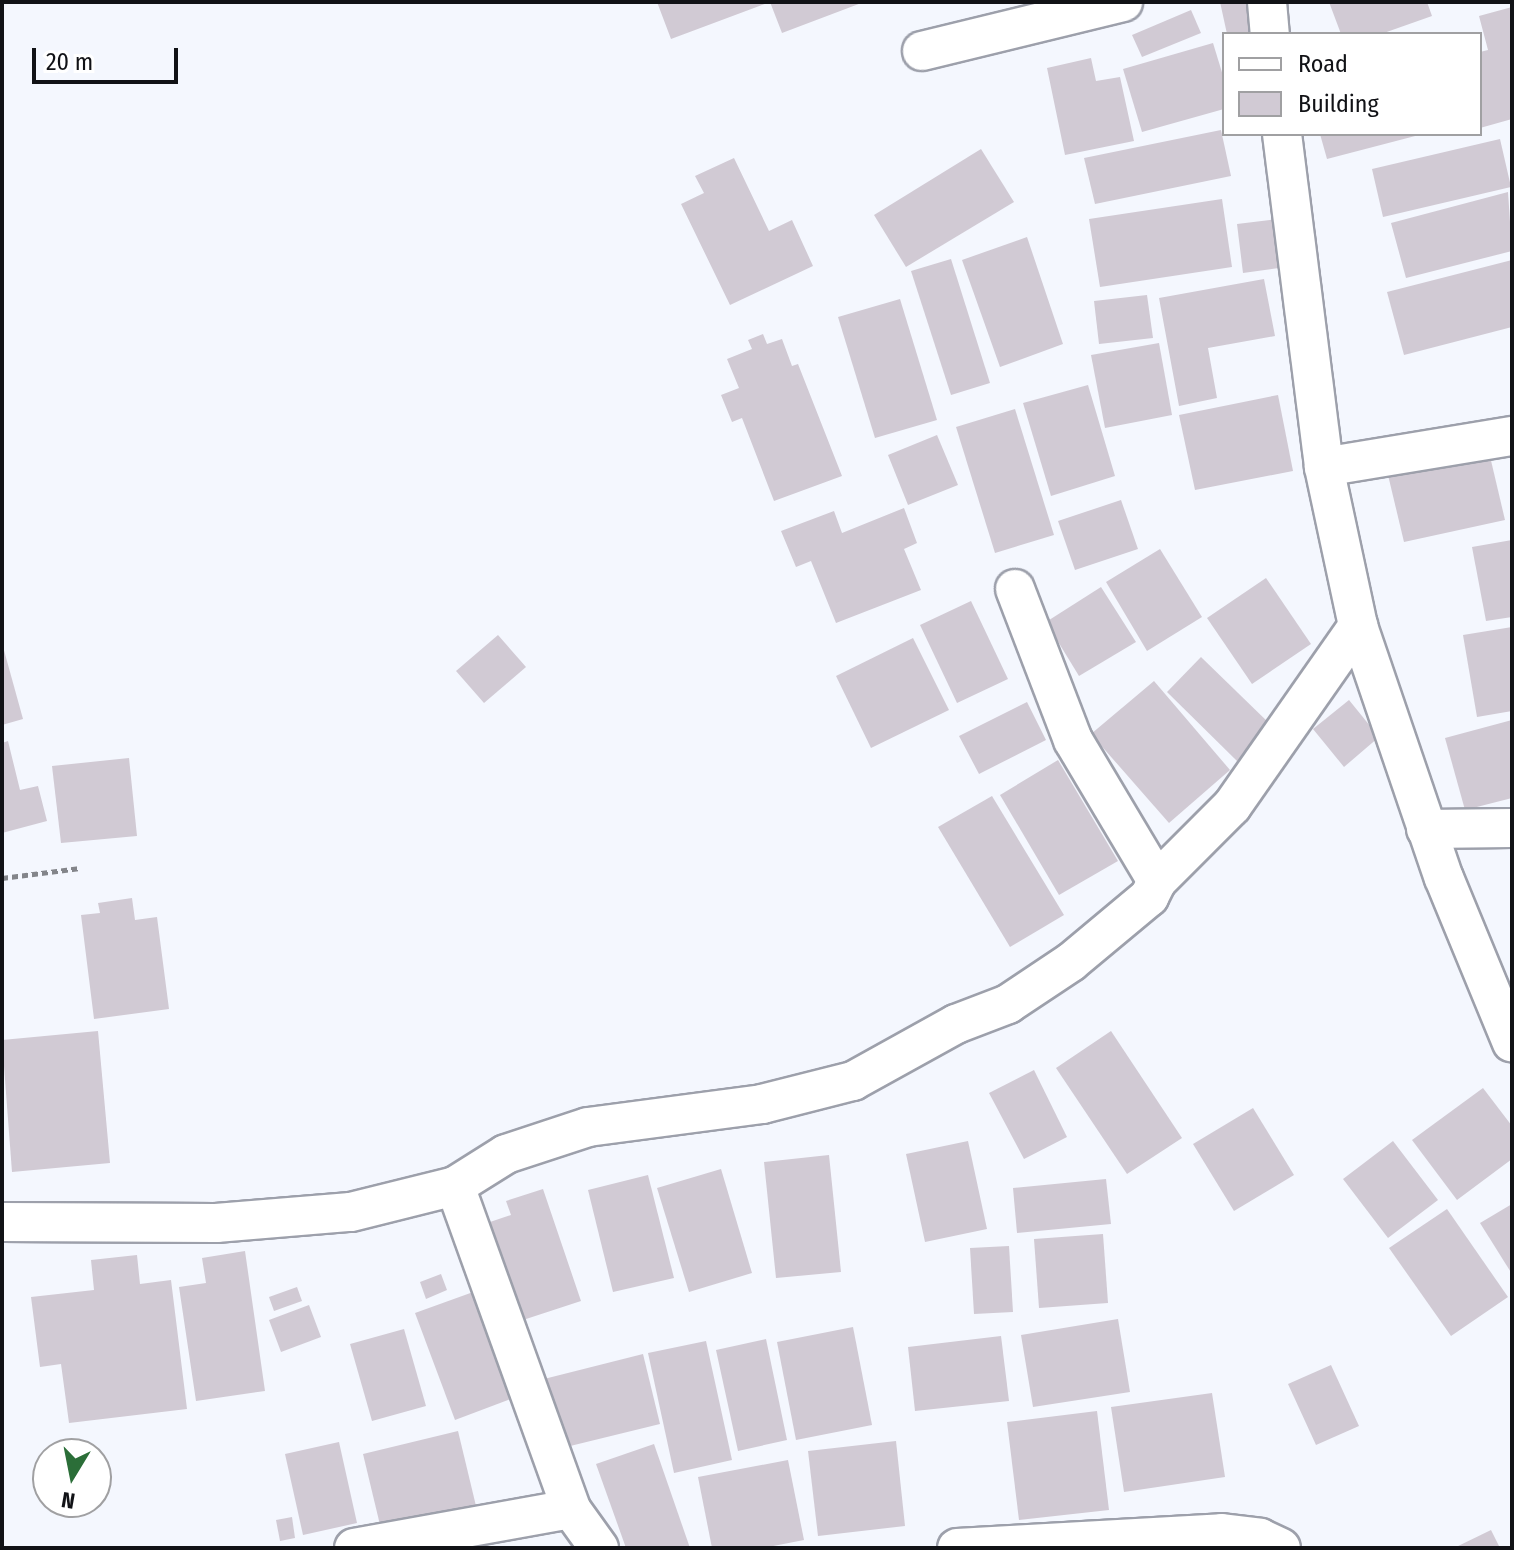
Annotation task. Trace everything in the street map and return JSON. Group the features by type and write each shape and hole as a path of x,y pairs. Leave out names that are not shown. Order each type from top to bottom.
{"street":[{"path":"922,51 1123,2"},
{"path":"1267,2 1270,32"},
{"path":"1282,136 1324,467 1358,626 1426,829 1512,1043"},
{"path":"1324,467 1512,436"},
{"path":"1015,589 1073,740 1157,881"},
{"path":"2,1222 216,1223 351,1212 455,1186 506,1154 588,1127 762,1104 853,1081 956,1024 1008,1004 1071,962 1149,897 1157,881 1232,806 1358,626"},
{"path":"1426,829 1512,828"},
{"path":"455,1186 571,1509 599,1548"},
{"path":"354,1548 571,1509"},
{"path":"957,1548 1222,1533 1260,1538 1281,1548"}],"path":[{"path":"2,878 80,868"}],"building":[{"path":"657,2 770,2 671,39"},
{"path":"770,2 864,2 782,33"},
{"path":"1220,2 1246,2 1253,32 1227,32"},
{"path":"1329,2 1427,2 1432,16 1387,32 1340,32"},
{"path":"1512,7 1512,119 1482,127 1482,52 1488,50 1479,16"},
{"path":"1191,10 1201,33 1142,57 1132,35"},
{"path":"1213,43 1222,72 1222,110 1142,132 1123,69"},
{"path":"1091,58 1096,81 1120,77 1134,141 1065,155 1047,68"},
{"path":"1221,130 1231,176 1095,204 1084,158"},
{"path":"1321,136 1415,136 1327,159"},
{"path":"1500,139 1511,187 1383,217 1372,169"},
{"path":"981,149 1014,202 906,267 874,215"},
{"path":"734,158 769,231 792,220 813,266 730,305 681,204 704,193 695,176"},
{"path":"1508,192 1512,251 1406,278 1391,223"},
{"path":"1222,199 1232,267 1100,287 1089,219"},
{"path":"1279,219 1286,267 1243,273 1237,224"},
{"path":"1027,237 1063,344 1000,367 962,260"},
{"path":"951,259 990,383 951,395 911,271"},
{"path":"1512,260 1512,327 1404,355 1387,292"},
{"path":"1264,279 1275,336 1208,348 1217,398 1179,406 1159,298"},
{"path":"1147,295 1153,338 1099,344 1094,301"},
{"path":"900,299 937,420 875,438 838,317"},
{"path":"763,334 767,344 782,339 792,366 798,364 842,476 774,501 742,418 732,422 721,395 739,388 727,359 752,349 748,340"},
{"path":"1159,343 1172,415 1105,428 1091,355"},
{"path":"1088,385 1115,476 1051,496 1023,403"},
{"path":"1278,395 1293,471 1195,490 1179,415"},
{"path":"1015,409 1054,535 995,553 956,427"},
{"path":"937,435 958,485 908,505 888,455"},
{"path":"1489,452 1505,520 1404,542 1388,475"},
{"path":"1121,500 1138,549 1075,570 1058,521"},
{"path":"904,508 917,543 904,549 921,590 836,623 811,561 796,567 781,531 834,511 842,533"},
{"path":"1512,540 1512,617 1486,621 1472,547"},
{"path":"1160,549 1202,617 1147,651 1106,582"},
{"path":"1266,578 1311,644 1252,684 1207,618"},
{"path":"1101,587 1136,642 1079,676 1046,622"},
{"path":"971,601 1008,679 957,703 920,625"},
{"path":"1512,627 1512,711 1477,717 1463,635"},
{"path":"498,635 526,667 484,703 456,671"},
{"path":"913,638 949,710 871,748 836,676"},
{"path":"2,643 23,719 2,725"},
{"path":"1201,657 1271,725 1237,761 1167,692"},
{"path":"1154,681 1230,770 1169,823 1091,734"},
{"path":"1349,700 1379,737 1344,767 1313,729"},
{"path":"1027,702 1046,740 979,774 959,736"},
{"path":"1512,720 1512,798 1465,810 1445,738"},
{"path":"8,741 20,790 38,786 47,821 2,833 2,743"},
{"path":"129,758 137,836 61,843 52,766"},
{"path":"1058,760 1118,861 1059,895 1000,795"},
{"path":"992,796 1064,915 1010,947 938,827"},
{"path":"132,898 135,920 157,917 169,1009 94,1019 81,915 100,913 98,903"},
{"path":"98,1031 110,1163 12,1172 2,1040"},
{"path":"1111,1031 1182,1138 1127,1174 1056,1068"},
{"path":"1034,1070 1067,1137 1024,1159 989,1093"},
{"path":"1483,1088 1512,1126 1512,1159 1457,1200 1412,1140"},
{"path":"1253,1108 1294,1175 1234,1211 1193,1144"},
{"path":"968,1141 987,1229 925,1242 906,1154"},
{"path":"1393,1141 1438,1200 1388,1238 1343,1179"},
{"path":"829,1155 841,1272 776,1278 764,1162"},
{"path":"721,1169 752,1273 689,1292 657,1188"},
{"path":"648,1175 674,1278 613,1292 588,1190"},
{"path":"1106,1179 1111,1224 1017,1233 1013,1188"},
{"path":"543,1189 581,1301 523,1320 490,1222 511,1215 506,1201"},
{"path":"1512,1204 1512,1274 1480,1223"},
{"path":"1447,1209 1508,1297 1451,1336 1389,1248"},
{"path":"1103,1234 1108,1303 1039,1308 1034,1239"},
{"path":"1009,1246 1013,1312 974,1314 970,1248"},
{"path":"245,1251 265,1391 196,1401 179,1287 206,1283 202,1258"},
{"path":"137,1255 140,1284 171,1280 187,1409 69,1423 61,1364 40,1367 31,1297 94,1290 91,1260"},
{"path":"441,1274 447,1290 426,1299 420,1282"},
{"path":"297,1287 302,1301 274,1311 269,1297"},
{"path":"476,1291 516,1397 455,1420 415,1313"},
{"path":"309,1305 321,1337 281,1352 269,1320"},
{"path":"1118,1319 1130,1392 1033,1407 1021,1335"},
{"path":"853,1327 872,1425 796,1440 777,1342"},
{"path":"404,1329 426,1406 372,1421 350,1344"},
{"path":"1001,1336 1009,1401 915,1411 908,1347"},
{"path":"766,1339 787,1440 738,1451 716,1350"},
{"path":"706,1341 732,1460 674,1473 648,1353"},
{"path":"643,1354 660,1424 562,1448 544,1379"},
{"path":"1331,1365 1359,1426 1316,1445 1288,1384"},
{"path":"1212,1393 1225,1477 1124,1492 1111,1407"},
{"path":"1097,1411 1109,1510 1019,1520 1007,1422"},
{"path":"458,1431 476,1506 381,1529 363,1454"},
{"path":"896,1441 905,1526 818,1536 808,1451"},
{"path":"339,1442 357,1523 303,1535 285,1454"},
{"path":"654,1444 690,1548 626,1548 596,1464"},
{"path":"788,1460 804,1540 763,1548 712,1548 698,1477"},
{"path":"292,1517 295,1538 280,1541 276,1520"},
{"path":"1491,1530 1500,1548 1454,1548"}]}
